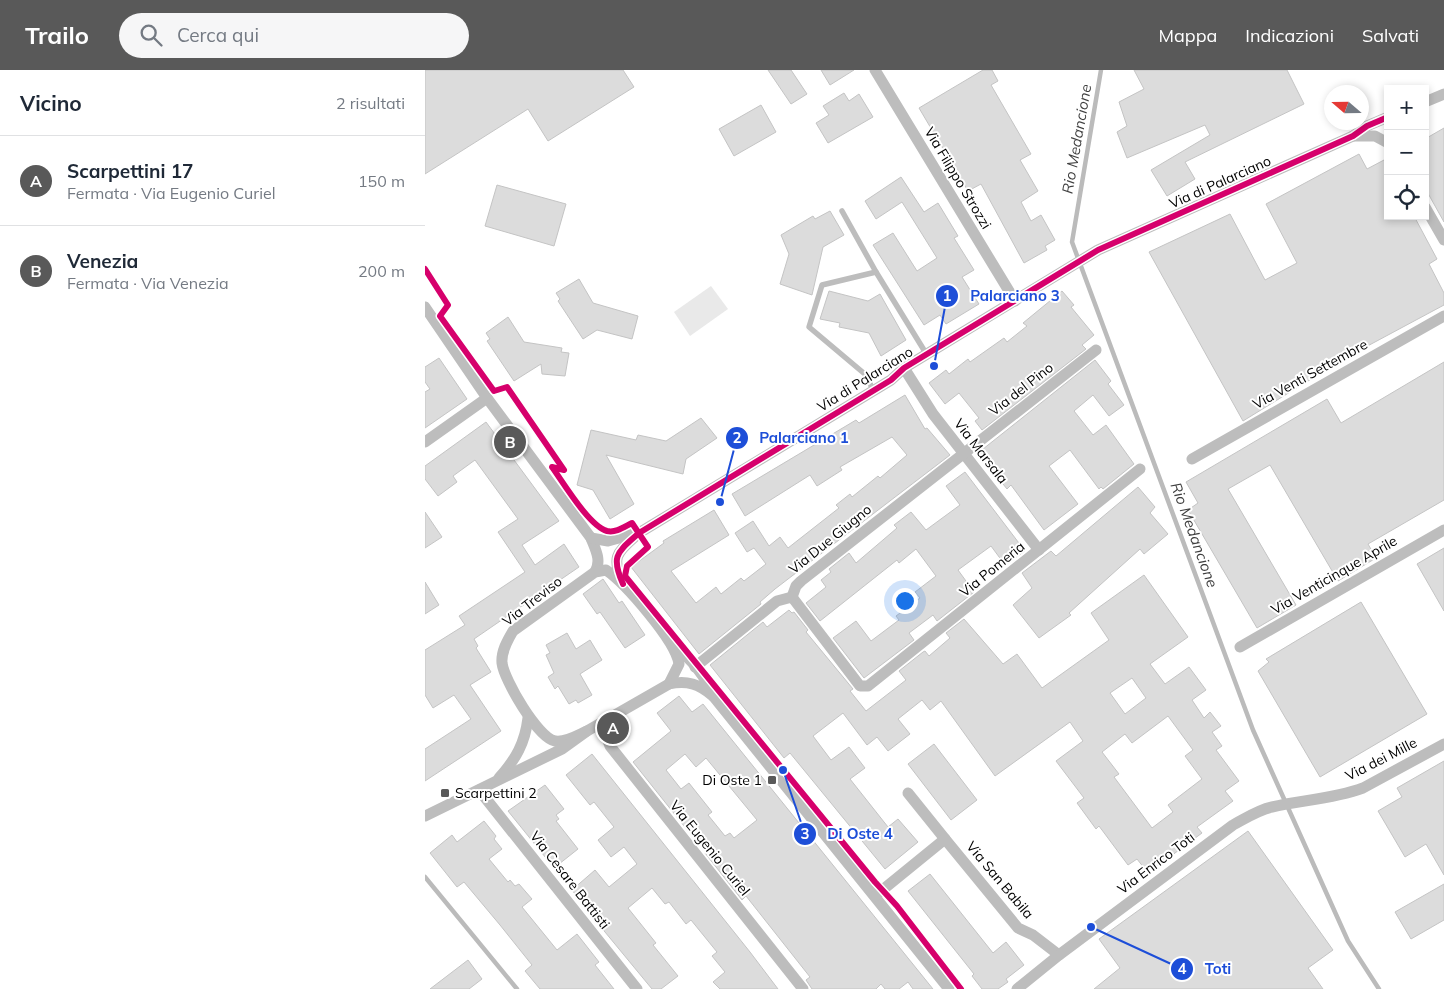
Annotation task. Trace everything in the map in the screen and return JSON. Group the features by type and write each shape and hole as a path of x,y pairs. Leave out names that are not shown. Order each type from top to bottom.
{"street":[{"name":"Via Filippo Strozzi","path":"875,70 1015,301"},
{"path":"1429,100 1444,94"},
{"name":"Via di Palarciano","path":"623,584 615,565 617,555 639,533 891,380 904,368 1098,250 1353,136 1367,126 1384,119"},
{"path":"1353,136 1375,136 1384,141"},
{"path":"1429,214 1444,240"},
{"path":"425,307 487,398 591,538 598,556 598,566 595,572"},
{"name":"Via Venti Settembre","path":"1192,459 1444,316"},
{"name":"Via del Pino","path":"963,452 1096,350"},
{"name":"Via Marsala","path":"904,368 919,395 1039,550"},
{"path":"425,442 487,398"},
{"name":"Via Due Giugno","path":"695,668 777,601 792,597 796,586 801,581 963,452"},
{"name":"Via Pomeria","path":"792,597 860,686 871,685 1140,469"},
{"name":"Via Venticinque Aprile","path":"1239,647 1444,530"},
{"path":"591,538 608,541 639,533"},
{"path":"595,572 606,570 623,584 674,647 681,651 710,686 714,698"},
{"name":"Via Treviso","path":"587,731 561,741 555,741 543,735 528,718 503,666 503,652 513,631 595,572"},
{"path":"669,684 679,664 674,647"},
{"path":"425,816 562,748 605,720 669,684 681,681 693,683 714,698 949,989"},
{"path":"498,779 517,756 525,740 528,718"},
{"name":"Via Eugenio Curiel","path":"605,720 605,731 610,746 803,989"},
{"name":"Via dei Mille","path":"1330,797 1363,788 1444,744"},
{"name":"Via Cesare Battisti","path":"479,790 637,989"},
{"name":"Via San Babila","path":"908,793 1018,928 1033,935 1059,955"},
{"name":"Via Enrico Toti","path":"1017,989 1059,955 1233,825 1255,812 1271,807 1330,797"},
{"path":"875,896 945,839"}],"lane":[{"path":"842,210 876,272 927,355"},
{"path":"873,390 866,375 809,327 822,285 876,272"}],"shaded area":[{"path":"711,286 728,309 690,336 674,312"}],"building":[{"path":"425,70 623,70 634,87 548,141 528,109 425,174"},
{"path":"768,70 791,70 807,94 791,104"},
{"path":"821,70 854,70 830,85"},
{"path":"983,70 992,70 998,81 991,85 1031,154 1020,160 1038,191 1021,202 1031,221 1041,215 1055,240 1045,246 1047,250 1024,263 981,184 968,191 919,108"},
{"path":"1134,70 1287,70 1304,104 1185,162 1195,179 1167,196 1151,170 1210,135 1205,125 1127,158 1117,132 1127,126 1119,102 1144,89"},
{"path":"844,93 849,101 859,94 873,117 828,143 816,123 829,115 823,106"},
{"path":"761,105 776,132 734,156 719,129"},
{"path":"1444,128 1444,222 1429,195 1429,137"},
{"path":"1359,154 1367,169 1384,160 1384,220 1416,220 1437,259 1429,264 1444,293 1444,305 1347,357 1243,421 1149,252 1230,214 1265,280 1297,263 1266,204"},
{"path":"901,177 924,212 938,203 958,236 954,238 974,270 962,277 979,304 946,324 940,315 924,325 873,245 893,233 917,271 937,258 902,202 876,219 865,201"},
{"path":"497,185 566,204 554,246 485,226"},
{"path":"830,211 844,235 823,247 812,295 780,284 789,254 781,235 813,216 815,219"},
{"path":"579,279 593,303 638,316 632,339 597,330 583,339 558,301 560,299 556,293"},
{"path":"829,291 868,301 880,294 906,340 881,356 869,333 839,327 840,323 820,319"},
{"path":"1062,291 1074,305 1071,307 1094,335 1082,345 1086,349 982,430 975,421 979,418 959,393 945,404 929,383 946,370 949,374 968,359 970,362 1004,338 1007,342 1027,326 1023,323"},
{"path":"508,317 524,342 562,348 561,352 569,353 565,376 542,374 541,364 514,381 487,341 490,339 486,333"},
{"path":"439,358 467,399 425,428 425,392 430,389 425,382 425,367"},
{"path":"1095,360 1111,381 1108,384 1124,405 1109,416 1093,395 1074,411 1093,435 1106,425 1134,464 1103,489 1101,487 1099,489 1070,450 1049,466 1078,504 1044,530 1011,485 1007,489 978,453"},
{"path":"1444,362 1444,500 1368,544 1376,558 1338,581 1270,465 1228,489 1296,605 1257,628 1188,510 1198,503 1186,482 1327,399 1341,423"},
{"path":"905,395 925,429 927,428 950,455 775,589 760,602 761,604 699,654 631,567 664,543 663,541 714,510 729,535 671,571 696,603 716,587 721,594 741,578 744,581 766,564 754,548 747,552 735,533 753,521 769,546 780,537 788,548 839,508 836,505 850,494 852,497 878,476 880,478 907,455 892,437 840,467 842,470 817,486 810,475 745,516 732,494 856,420 859,423"},
{"path":"701,418 717,438 686,459 683,474 606,455 634,504 610,519 593,490 577,485 591,430 636,440 638,435 666,441"},
{"path":"486,422 559,521 522,545 535,565 564,544 579,567 474,639 478,646 476,648 491,672 470,685 501,731 425,781 425,749 471,719 454,695 433,708 425,695 425,650 465,625 459,616 525,572 498,532 518,519 475,460 453,476 457,482 438,496 425,479 425,466"},
{"path":"965,472 1025,551 1005,565 991,546 958,570 974,592 937,621 933,615 909,633 914,640 864,678 833,638 856,621 871,641 899,620 896,616 920,598 915,592 936,576 916,549 899,563 897,560 820,621 806,603 826,587 821,580 831,572 829,569 849,553 856,563 897,528 894,525 911,512 926,530 960,505 946,486"},
{"path":"1138,487 1155,507 1150,513 1168,534 1144,554 1140,549 1069,613 1071,615 1039,638 1013,605 1032,588 1022,573 1051,551 1056,556"},
{"path":"425,512 442,537 425,548"},
{"path":"1444,548 1444,611 1417,564"},
{"path":"1144,575 1188,637 1150,664 1165,684 1189,667 1206,690 1192,700 1204,718 1210,712 1221,726 1212,732 1222,746 1216,750 1239,781 1225,791 1233,801 1197,827 1202,833 1148,873 1137,859 1128,865 1099,826 1096,829 1077,803 1084,798 1056,761 1083,741 1070,722 995,776 941,701 930,710 922,700 898,719 910,734 888,751 877,737 867,745 843,713 813,736 831,760 849,747 865,768 850,779 888,827 898,819 918,842 885,869 790,753 784,758 710,665 763,622 767,627 789,610 792,613 794,612 808,630 806,632 853,689 850,691 866,711 906,680 899,671 925,651 929,656 950,638 946,633 964,619 1003,664 1017,654 1042,688 1109,640 1091,613","holes":["1132,678 1146,698 1125,714 1110,693","1168,716 1193,750 1185,756 1202,779 1168,805 1173,812 1152,828 1114,777 1119,774 1102,752 1125,734 1132,743"]},
{"path":"603,579 619,603 622,601 645,635 625,648 600,612 597,614 583,594"},
{"path":"425,582 439,605 425,614"},
{"path":"1361,602 1427,714 1320,777 1258,671 1269,662 1266,659"},
{"path":"567,633 576,649 590,640 602,660 580,674 592,695 578,703 576,700 569,704 558,686 555,689 548,677 554,673 546,655 550,653 546,645"},
{"path":"679,696 692,712 703,704 933,989 913,989 908,982 899,989 885,989 881,984 876,989 812,989 806,980 810,977 746,896 742,900 705,853 709,850 692,828 688,831 633,762 671,731 657,713","holes":["685,754 696,767 706,758 757,820 734,838 730,833 725,836 708,815 712,812 689,783 681,789 666,770"]},
{"path":"934,744 977,800 951,820 908,764"},
{"path":"592,754 778,989 720,989 713,982 725,972 712,956 717,952 691,920 686,924 669,902 665,904 652,888 628,908 656,943 653,945 678,976 661,989 652,989 586,909 572,890 595,870 609,887 637,864 624,847 611,857 598,840 614,827 594,802 590,805 566,775"},
{"path":"1444,761 1444,875 1426,844 1405,857 1378,811 1402,797 1397,788"},
{"path":"545,785 564,809 556,815 559,819 556,821 578,849 554,868 508,811"},
{"path":"484,821 496,836 494,839 502,849 489,859 508,882 510,880 515,886 519,884 532,899 522,907 557,950 577,934 599,962 595,965 614,989 540,989 525,971 532,965 500,925 464,882 457,887 430,853 452,835 457,842"},
{"path":"1248,831 1333,950 1308,968 1323,989 1094,989 1120,968 1099,939"},
{"path":"930,874 993,953 1006,942 1024,965 1006,979 1008,982 998,989 982,989 972,976 974,974 908,891"},
{"path":"1444,884 1444,920 1411,939 1395,912"},
{"path":"468,960 482,979 469,989 430,989"}],"waterway":[{"name":"Rio Medancione","path":"1101,70 1072,242 1253,730 1348,941 1379,989"},
{"path":"425,877 517,989"}],"cycle path":[{"path":"623,584 617,566 618,555 639,533 891,380 904,368 1098,250 1353,136 1367,126 1384,119"},
{"path":"425,269 448,305 440,316 494,391 507,387 564,470 552,467 585,513 592,521 607,531 617,530 632,523 648,547 627,566 625,576 875,882 897,906 961,989"}],"place":[{"name":"Palarciano 3","path":"934,366"},
{"name":"Venezia","path":"510,442"},
{"name":"Palarciano 1","path":"720,502"},
{"name":"Scarpettini 17","path":"613,728"},
{"name":"Di Oste 4","path":"783,770"},
{"name":"Di Oste 1","path":"772,780"},
{"name":"Scarpettini 2","path":"445,793"},
{"name":"Toti","path":"1091,927"}]}
